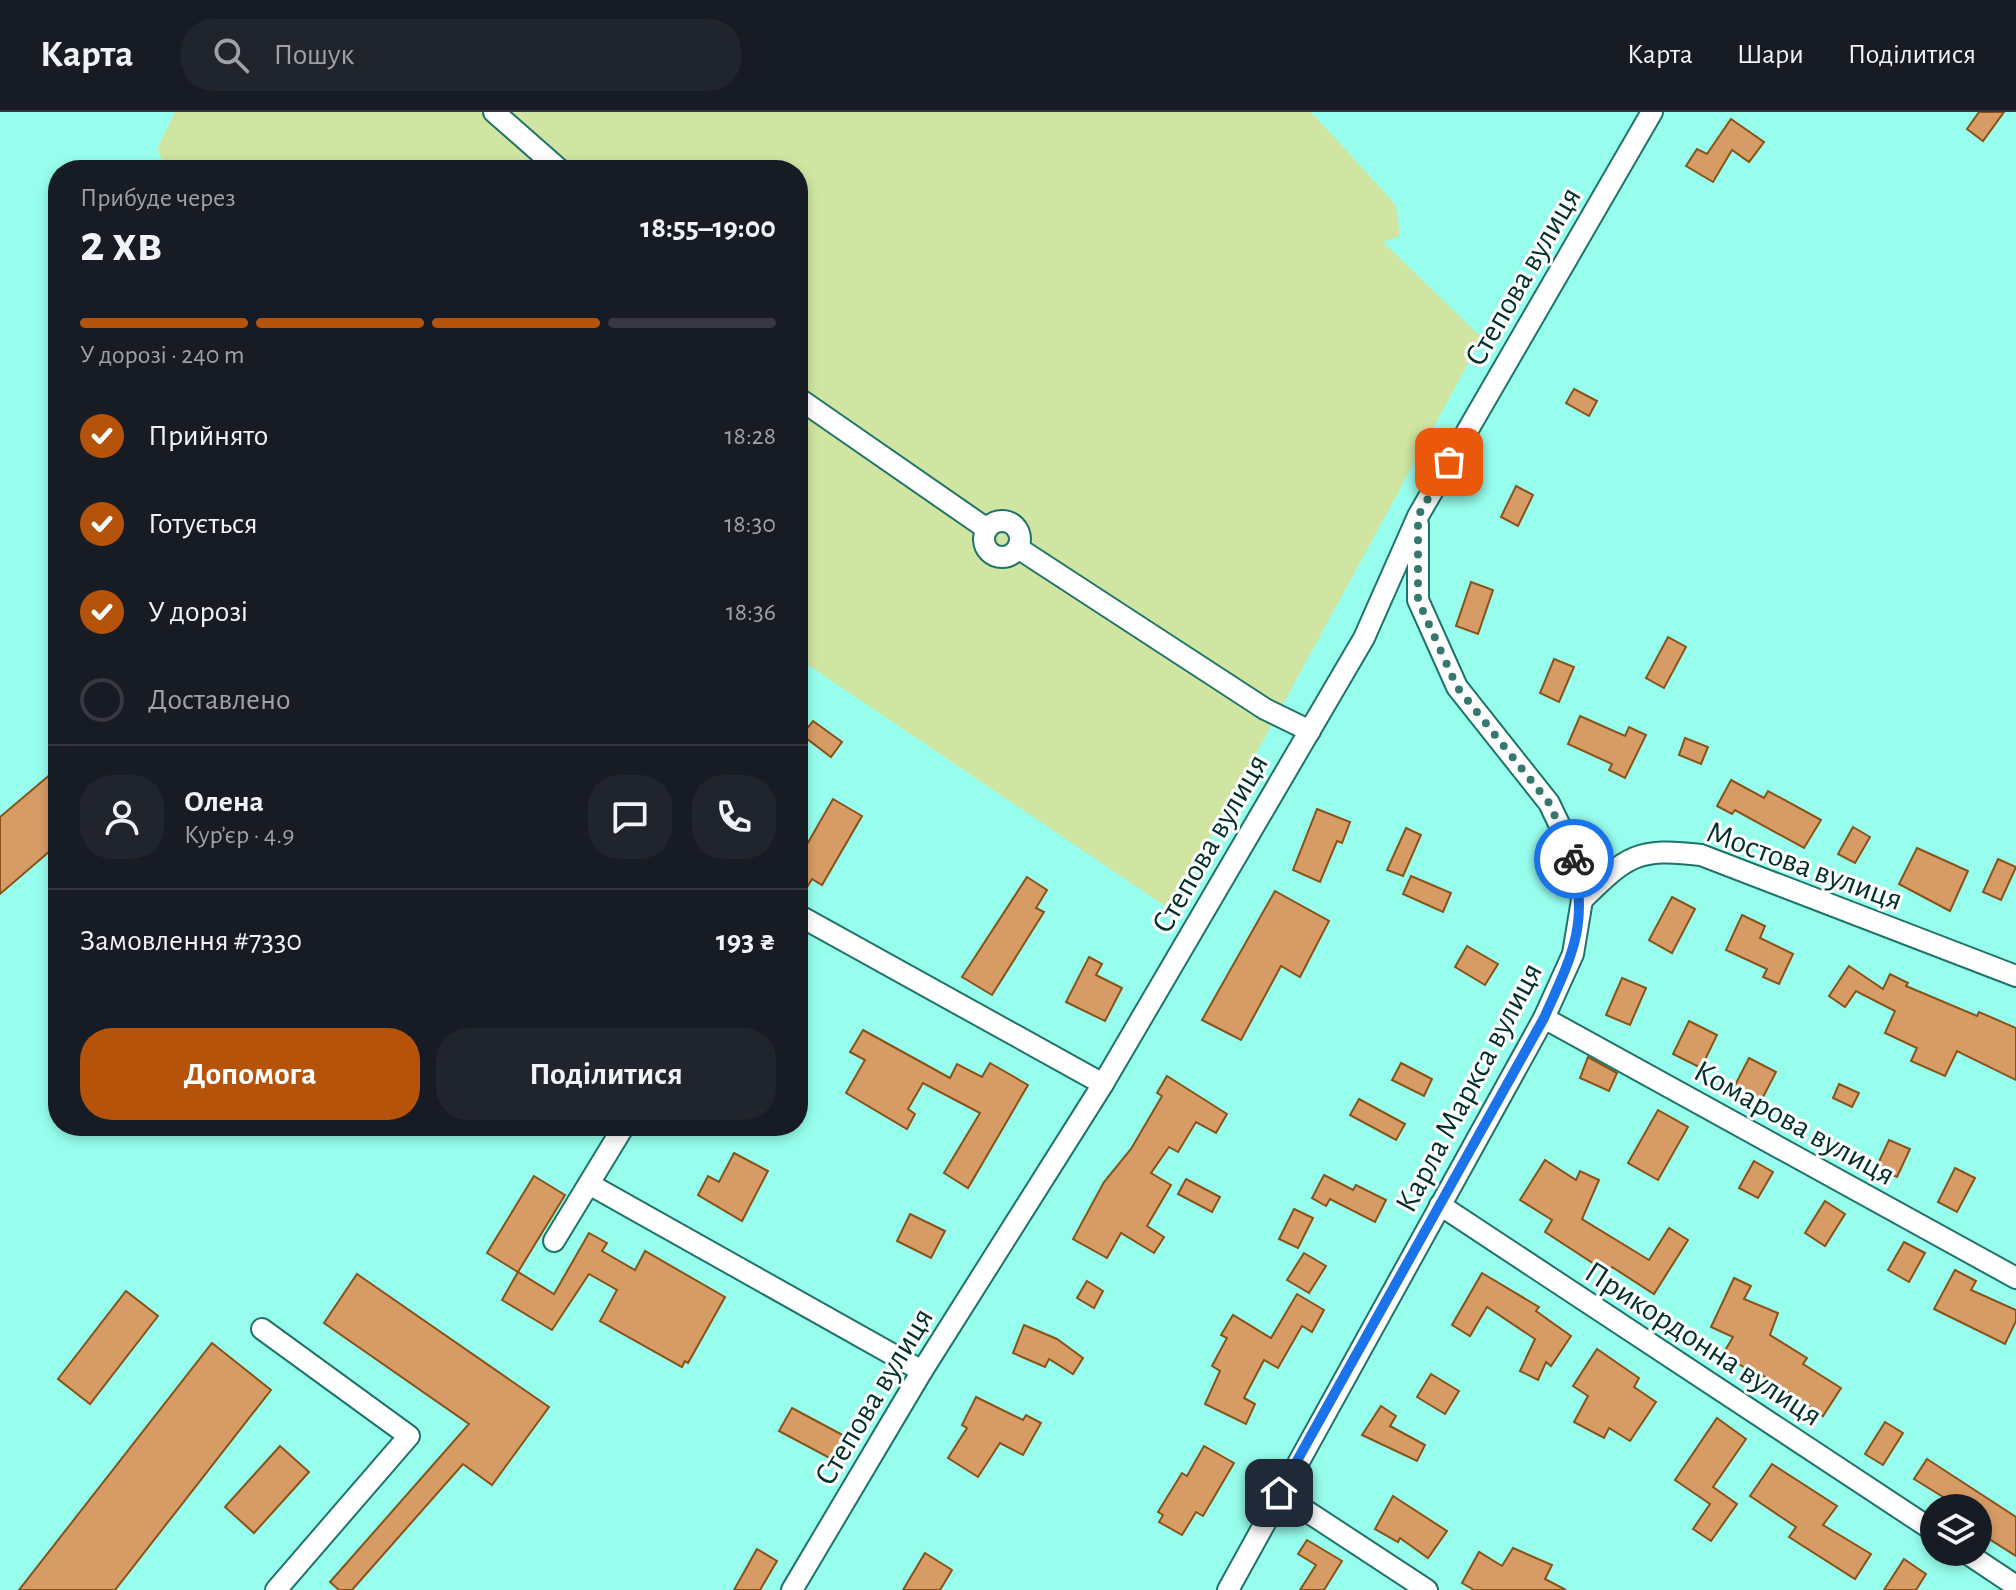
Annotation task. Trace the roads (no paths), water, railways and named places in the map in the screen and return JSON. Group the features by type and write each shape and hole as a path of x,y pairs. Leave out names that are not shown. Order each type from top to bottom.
{"street":[{"path":"494,112 549,160"},
{"name":"Степова вулиця","path":"792,1590 922,1371 1103,1084 1310,731 1364,638 1418,516 1652,112"},
{"path":"808,405 987,529 997,521 1011,522 1020,534 1018,548 1265,709 1310,731"},
{"name":"Карла Маркса вулиця","path":"1228,1590 1544,1018 1573,954 1582,900 1572,851 1549,803 1457,687 1418,600 1418,516"},
{"name":"Мостова вулиця","path":"1582,900 1635,855 1668,851 1701,855 2016,976"},
{"path":"808,921 1103,1084"},
{"name":"Комарова вулиця","path":"1544,1018 2016,1278"},
{"path":"554,1241 614,1136"},
{"path":"589,1184 922,1371"},
{"name":"Прикордонна вулиця","path":"1440,1205 1920,1522"},
{"path":"262,1329 409,1436 276,1590"},
{"path":"1279,1493 1427,1590"},
{"path":"1986,1566 2016,1586"}]}
